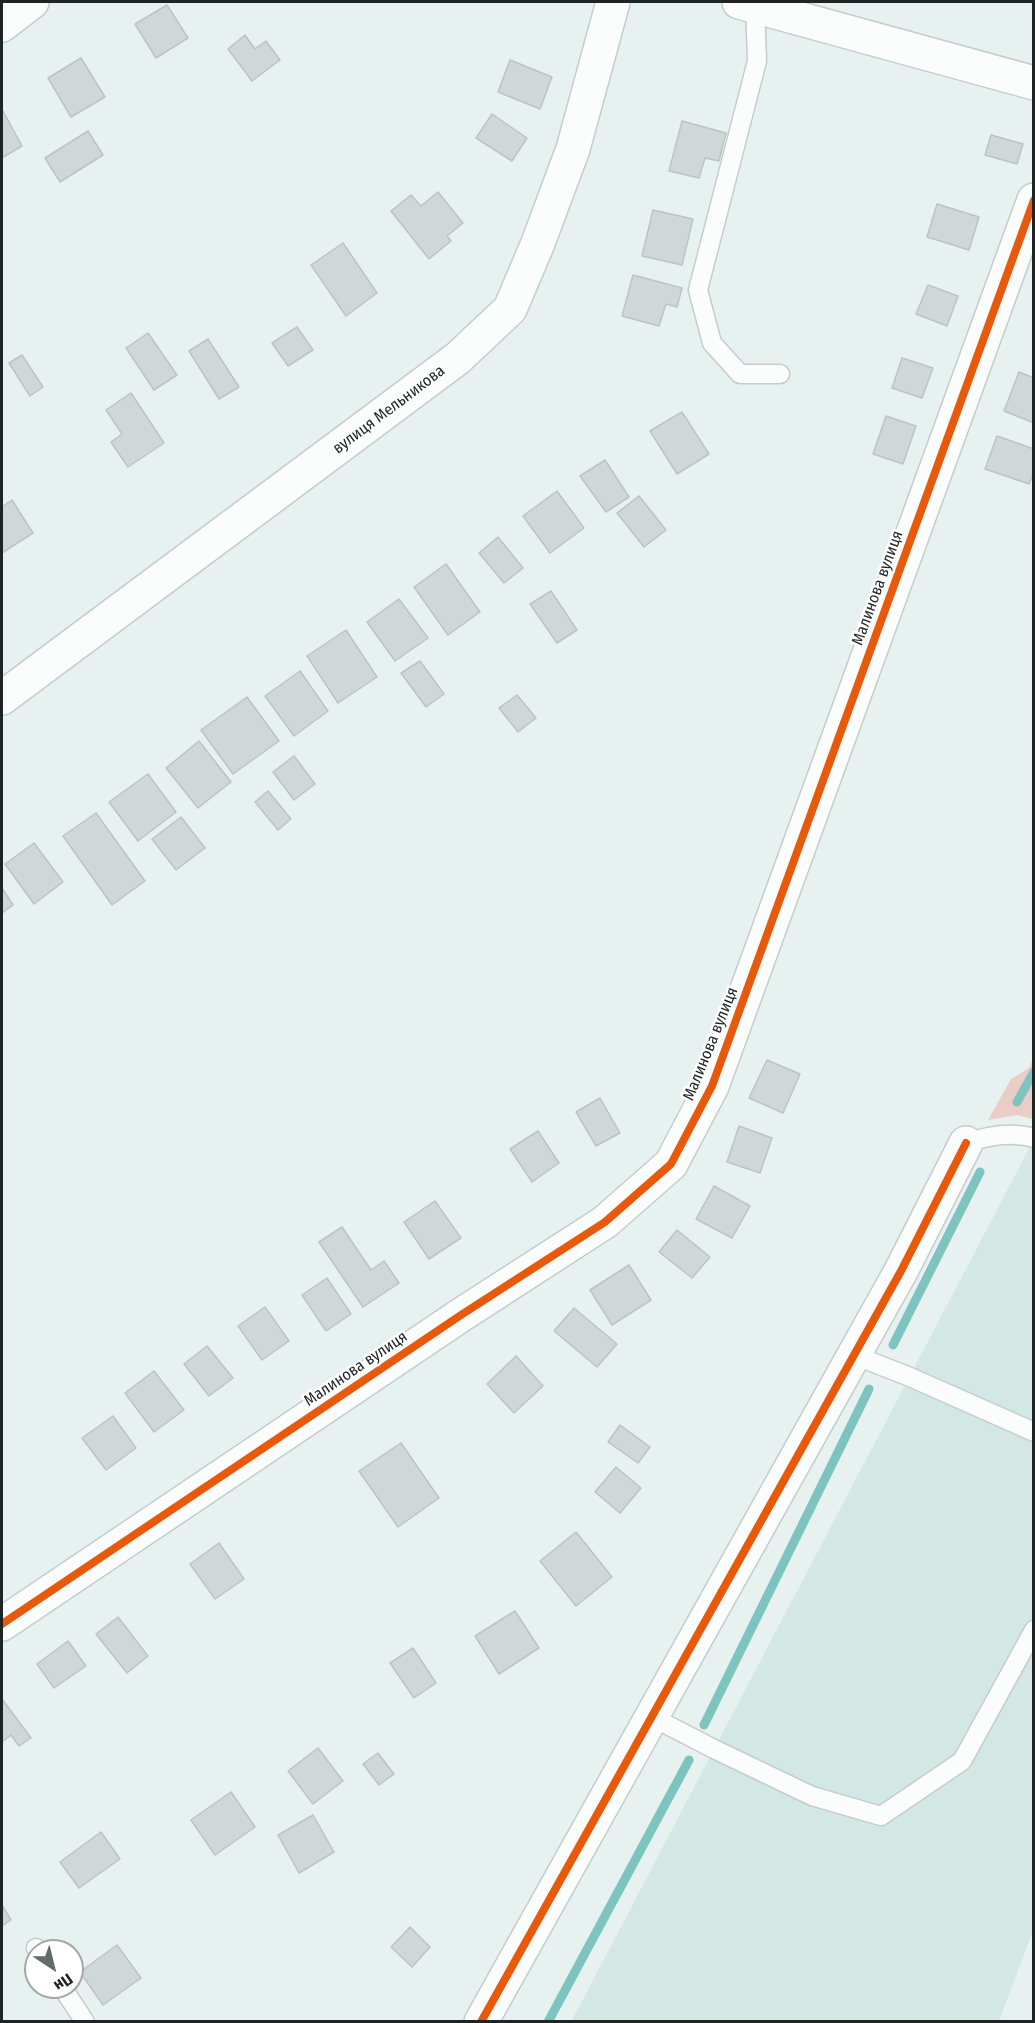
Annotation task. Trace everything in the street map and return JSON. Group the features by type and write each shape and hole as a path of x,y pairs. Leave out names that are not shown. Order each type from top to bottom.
{"street":[{"path":"2,25 32,2"},
{"name":"вулиця Мельникова","path":"2,698 458,358 510,309 538,243 573,149 613,2"},
{"path":"747,4 1034,83"},
{"name":"Малинова вулиця","path":"2,1624 461,1314 605,1222 671,1164 712,1086 1034,200"},
{"path":"481,2022 902,1271 966,1143"}],"lane":[{"path":"747,4 757,61 698,290 712,343 740,374 780,374"},
{"path":"966,1143 981,1138 1018,1133 1034,1138"},
{"path":"854,1355 1034,1432"},
{"path":"652,1717 812,1796 881,1816 962,1761 1034,1630"},
{"path":"70,1999 85,2022"}],"shaded area":[{"path":"1033,1059 1033,1119 1017,1115 988,1120 1011,1079 1029,1068"},
{"path":"1033,1141 1034,1928 999,2021 571,2022"}],"building":[{"path":"167,5 188,38 156,58 135,24"},
{"path":"245,35 255,49 266,41 280,60 252,81 228,49"},
{"path":"81,58 105,97 71,117 48,78"},
{"path":"510,60 552,77 540,109 498,92"},
{"path":"2,109 22,146 2,158"},
{"path":"492,114 527,138 512,161 476,138"},
{"path":"682,121 726,133 719,161 705,158 699,178 669,171"},
{"path":"88,131 103,155 60,182 45,158"},
{"path":"991,135 1023,144 1017,164 985,155"},
{"path":"438,192 463,223 447,236 451,241 429,259 391,211 411,195 421,206"},
{"path":"937,204 979,217 969,250 927,237"},
{"path":"653,210 693,219 682,265 642,256"},
{"path":"343,243 377,293 346,316 311,265"},
{"path":"633,275 682,288 677,307 666,304 659,326 622,316"},
{"path":"928,285 958,296 947,326 916,314"},
{"path":"297,327 313,350 288,366 272,343"},
{"path":"148,333 177,375 154,390 126,348"},
{"path":"208,339 239,387 219,399 189,351"},
{"path":"22,355 43,387 30,396 9,363"},
{"path":"902,358 933,368 922,398 892,388"},
{"path":"1019,372 1034,378 1034,423 1004,411"},
{"path":"131,393 164,443 128,467 111,442 122,434 106,410"},
{"path":"682,412 709,454 677,474 650,431"},
{"path":"886,416 916,426 903,464 873,454"},
{"path":"997,436 1034,449 1034,472 1029,484 985,469"},
{"path":"605,460 629,497 606,512 580,476"},
{"path":"557,491 584,528 550,553 523,516"},
{"path":"639,496 666,530 644,547 617,513"},
{"path":"12,500 33,533 2,553 2,507"},
{"path":"498,537 523,568 504,583 479,553"},
{"path":"446,564 480,612 448,635 414,587"},
{"path":"551,591 577,630 557,643 530,604"},
{"path":"399,599 428,638 395,661 367,622"},
{"path":"346,630 377,677 338,703 307,656"},
{"path":"420,661 444,694 426,707 401,673"},
{"path":"300,671 328,711 294,736 265,696"},
{"path":"517,695 536,718 518,732 499,708"},
{"path":"247,697 279,741 233,774 201,730"},
{"path":"199,741 231,782 198,808 166,768"},
{"path":"294,756 315,784 294,800 273,772"},
{"path":"148,774 176,812 138,841 109,802"},
{"path":"268,791 291,819 278,830 255,802"},
{"path":"96,813 145,881 112,905 63,836"},
{"path":"181,817 205,848 176,870 152,839"},
{"path":"34,843 63,882 34,904 5,864"},
{"path":"2,888 13,905 2,913"},
{"path":"767,1060 800,1074 783,1113 749,1098"},
{"path":"600,1098 620,1133 596,1146 576,1112"},
{"path":"739,1126 772,1138 760,1173 727,1162"},
{"path":"538,1131 559,1163 532,1182 510,1149"},
{"path":"714,1186 750,1206 732,1238 696,1219"},
{"path":"435,1201 461,1238 429,1259 404,1222"},
{"path":"342,1227 371,1270 384,1261 399,1283 363,1307 319,1242"},
{"path":"677,1230 710,1257 692,1278 659,1252"},
{"path":"629,1265 651,1300 612,1325 590,1290"},
{"path":"327,1278 351,1314 326,1331 302,1295"},
{"path":"265,1307 289,1341 262,1360 238,1326"},
{"path":"574,1308 617,1344 597,1367 554,1331"},
{"path":"207,1346 233,1378 209,1396 184,1364"},
{"path":"516,1356 543,1386 514,1413 487,1384"},
{"path":"154,1371 184,1410 154,1432 125,1393"},
{"path":"113,1416 136,1448 106,1470 82,1438"},
{"path":"620,1425 650,1447 638,1463 608,1442"},
{"path":"401,1443 439,1498 398,1527 359,1471"},
{"path":"616,1467 641,1488 620,1513 595,1492"},
{"path":"576,1532 612,1577 576,1606 540,1561"},
{"path":"219,1543 244,1579 215,1599 190,1564"},
{"path":"515,1611 539,1648 499,1674 475,1636"},
{"path":"118,1617 148,1656 127,1673 96,1634"},
{"path":"68,1641 86,1666 54,1688 37,1664"},
{"path":"413,1648 436,1683 414,1698 390,1663"},
{"path":"2,1699 31,1738 19,1746 11,1735 2,1742"},
{"path":"318,1748 343,1781 313,1804 288,1771"},
{"path":"378,1753 394,1774 379,1785 363,1764"},
{"path":"231,1792 255,1827 215,1855 191,1820"},
{"path":"313,1815 334,1852 299,1873 278,1835"},
{"path":"101,1832 120,1859 79,1888 60,1862"},
{"path":"2,1905 11,1920 2,1926"},
{"path":"410,1927 430,1947 412,1967 391,1947"},
{"path":"117,1945 141,1978 103,2005 84,1978 84,1969"}],"waterway":[{"path":"1017,1102 1034,1072"},
{"path":"893,1345 980,1172"},
{"path":"704,1725 869,1389"},
{"path":"548,2022 689,1760"}],"cycle path":[{"path":"2,1624 461,1315 605,1222 671,1164 712,1086 1034,200"},
{"path":"481,2022 901,1271 966,1143"}]}
